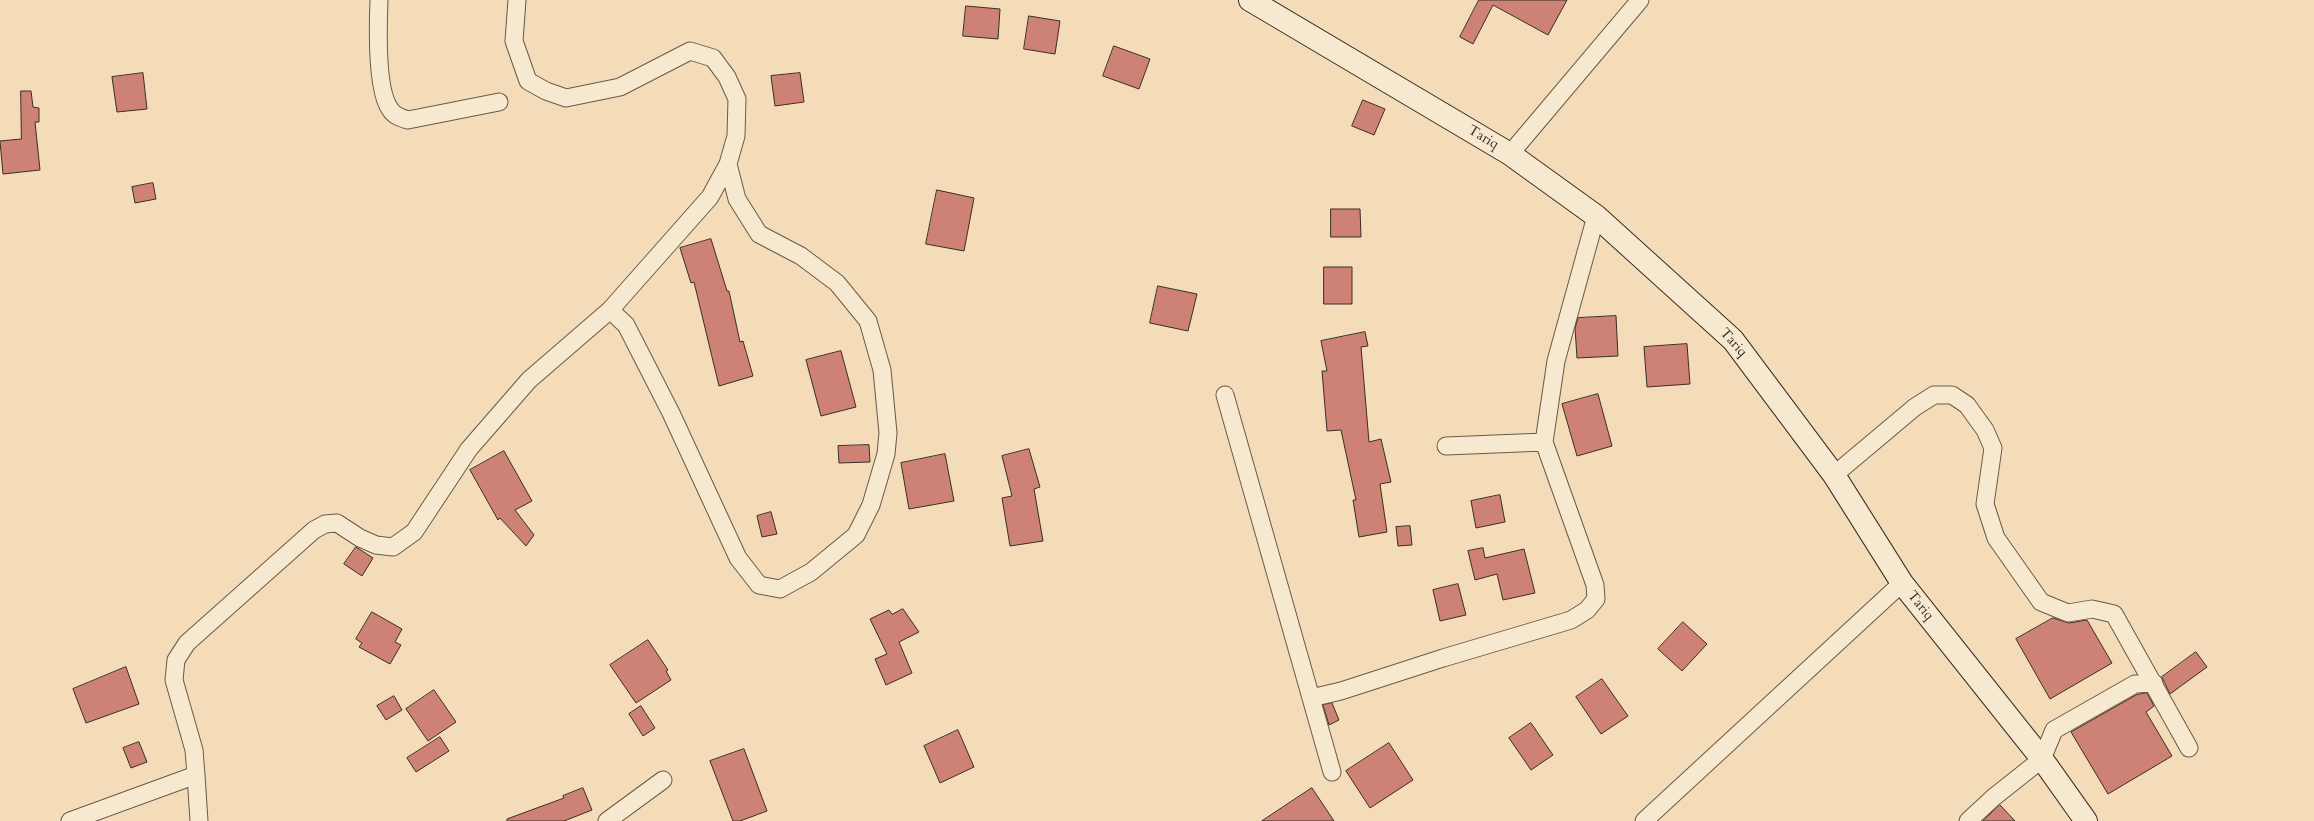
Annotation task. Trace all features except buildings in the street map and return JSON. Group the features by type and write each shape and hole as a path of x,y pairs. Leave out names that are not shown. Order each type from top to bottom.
{"main road":[{"name":"Tariq","path":"1250,0 1510,154 1596,216 1733,340 1834,475 1902,583 2042,759 2086,821"}],"street":[{"path":"379,0 379,59 387,104 398,117 408,120 499,102"},
{"path":"199,821 194,750 174,680 176,660 187,643 314,530 325,524 337,523 360,538 376,545 393,547 414,532 469,449 529,380 610,310 710,197 728,164 736,136 737,99 727,77 713,58 690,51 620,87 566,98 546,91 528,81 514,41 517,0"},
{"path":"1510,154 1640,0"},
{"path":"610,310 626,325 671,413 738,558 759,585 780,590 811,572 856,535 870,505 886,454 888,433 882,370 874,338 868,321 837,283 801,256 759,234 737,199 728,164"},
{"path":"1311,698 1341,691 1443,658 1571,620 1587,610 1596,599 1595,585 1544,442 1556,361 1596,216"},
{"path":"1225,395 1332,772"},
{"path":"1834,475 1915,407 1934,395 1952,395 1967,405 1986,430 1993,448 1985,504 1996,538 2041,602 2068,613 2092,609 2114,614 2154,683 2189,748"},
{"path":"1446,446 1544,442"},
{"path":"1644,821 1902,583"},
{"path":"1968,821 1994,797 2042,759 2054,730 2135,684 2154,683"},
{"path":"70,821 196,775"},
{"path":"607,821 663,780"}]}
